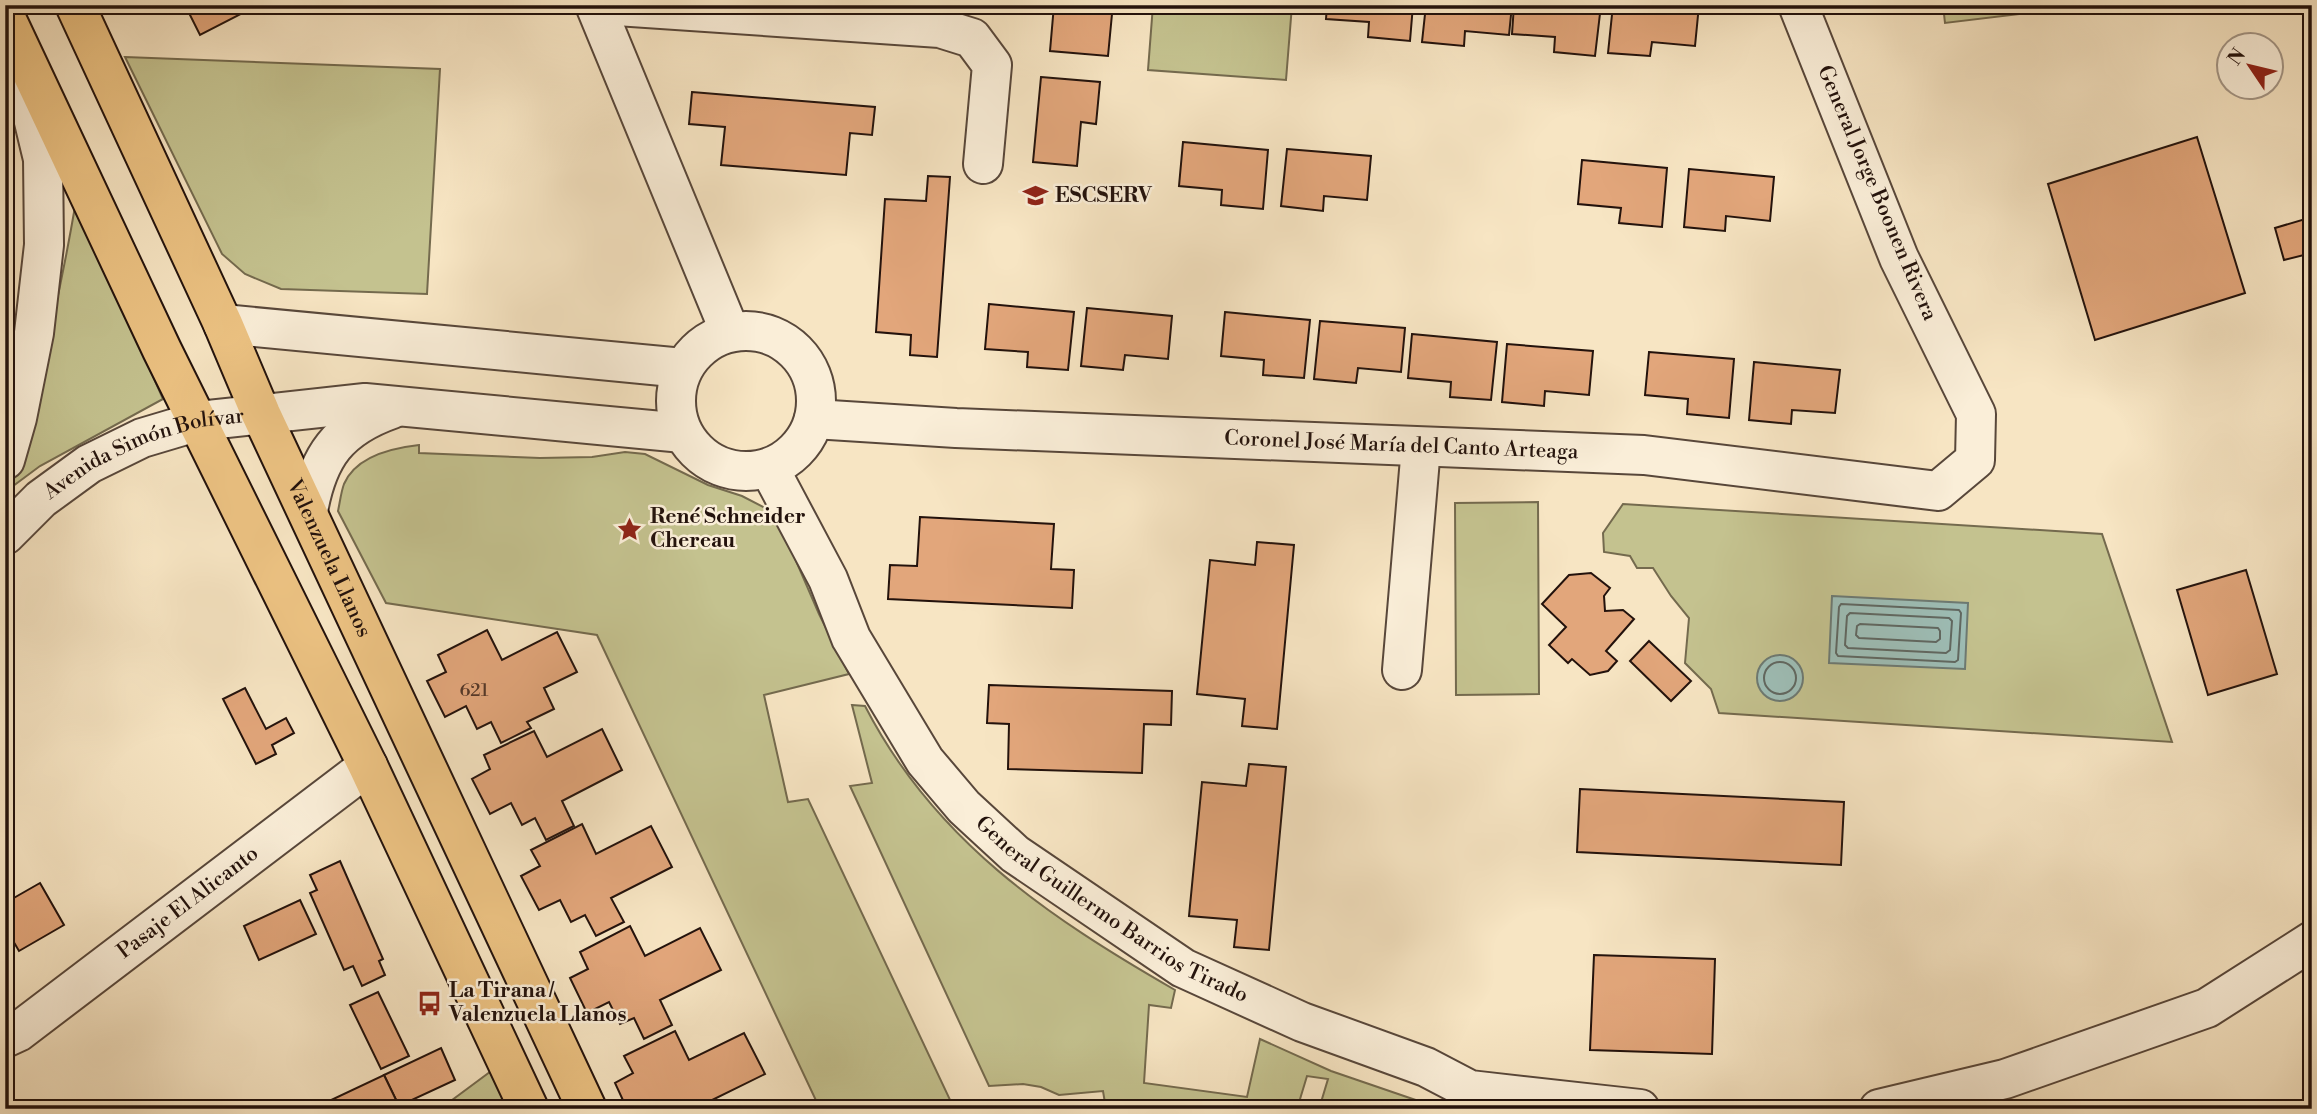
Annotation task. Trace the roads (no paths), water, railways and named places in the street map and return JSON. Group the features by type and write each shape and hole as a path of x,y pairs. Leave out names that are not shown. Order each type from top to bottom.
{"main road":[{"name":"Valenzuela Llanos","path":"75,5 223,324 261,414 587,1109"},
{"path":"5,16 156,338 368,766 529,1109"}],"street":[{"path":"595,5 730,332"},
{"path":"602,5 940,28 972,38 992,65 983,164"},
{"name":"General Jorge Boonen Rivera","path":"1798,5 1899,258 1976,414 1975,460"},
{"path":"5,23 20,67 43,159 44,245 20,332 17,418 5,460"},
{"path":"223,324 683,368"},
{"path":"754,330 777,337 797,351 810,371 816,395 814,419 805,440 789,456 769,468 744,471 720,466 699,453 683,433 676,412 676,389 683,368 703,345 730,332 754,330"},
{"name":"Avenida Simón Bolívar","path":"5,535 41,499 89,464 142,438 199,421 365,403 683,433"},
{"path":"308,511 313,482 326,455 346,433 371,416 399,406"},
{"name":"Coronel José María del Canto Arteaga","path":"814,419 969,429 1644,455 1938,491 1975,460"},
{"path":"1402,670 1421,447"},
{"name":"General Guillermo Barrios Tirado","path":"769,468 828,579 851,638 925,761 964,807 1015,854 1183,968 1301,1022 1426,1067 1474,1099 1640,1109"},
{"name":"Pasaje El Alicanto","path":"5,1038 18,1032 368,766"},
{"path":"1879,1109 2005,1079 2207,1008 2312,941"}],"water":[{"path":"1832,596 1968,603 1965,669 1829,663"},
{"path":"1780,655 1789,656 1796,662 1802,669 1802,687 1796,694 1789,700 1780,701 1771,700 1764,694 1758,687 1757,678 1758,669 1764,662 1771,656"}],"place":[{"name":"ESCSERV","path":"1035,196"},
{"name":"René Schneider Chereau","path":"630,529"},
{"name":"La Tirana / Valenzuela Llanos","path":"429,1003"}]}
